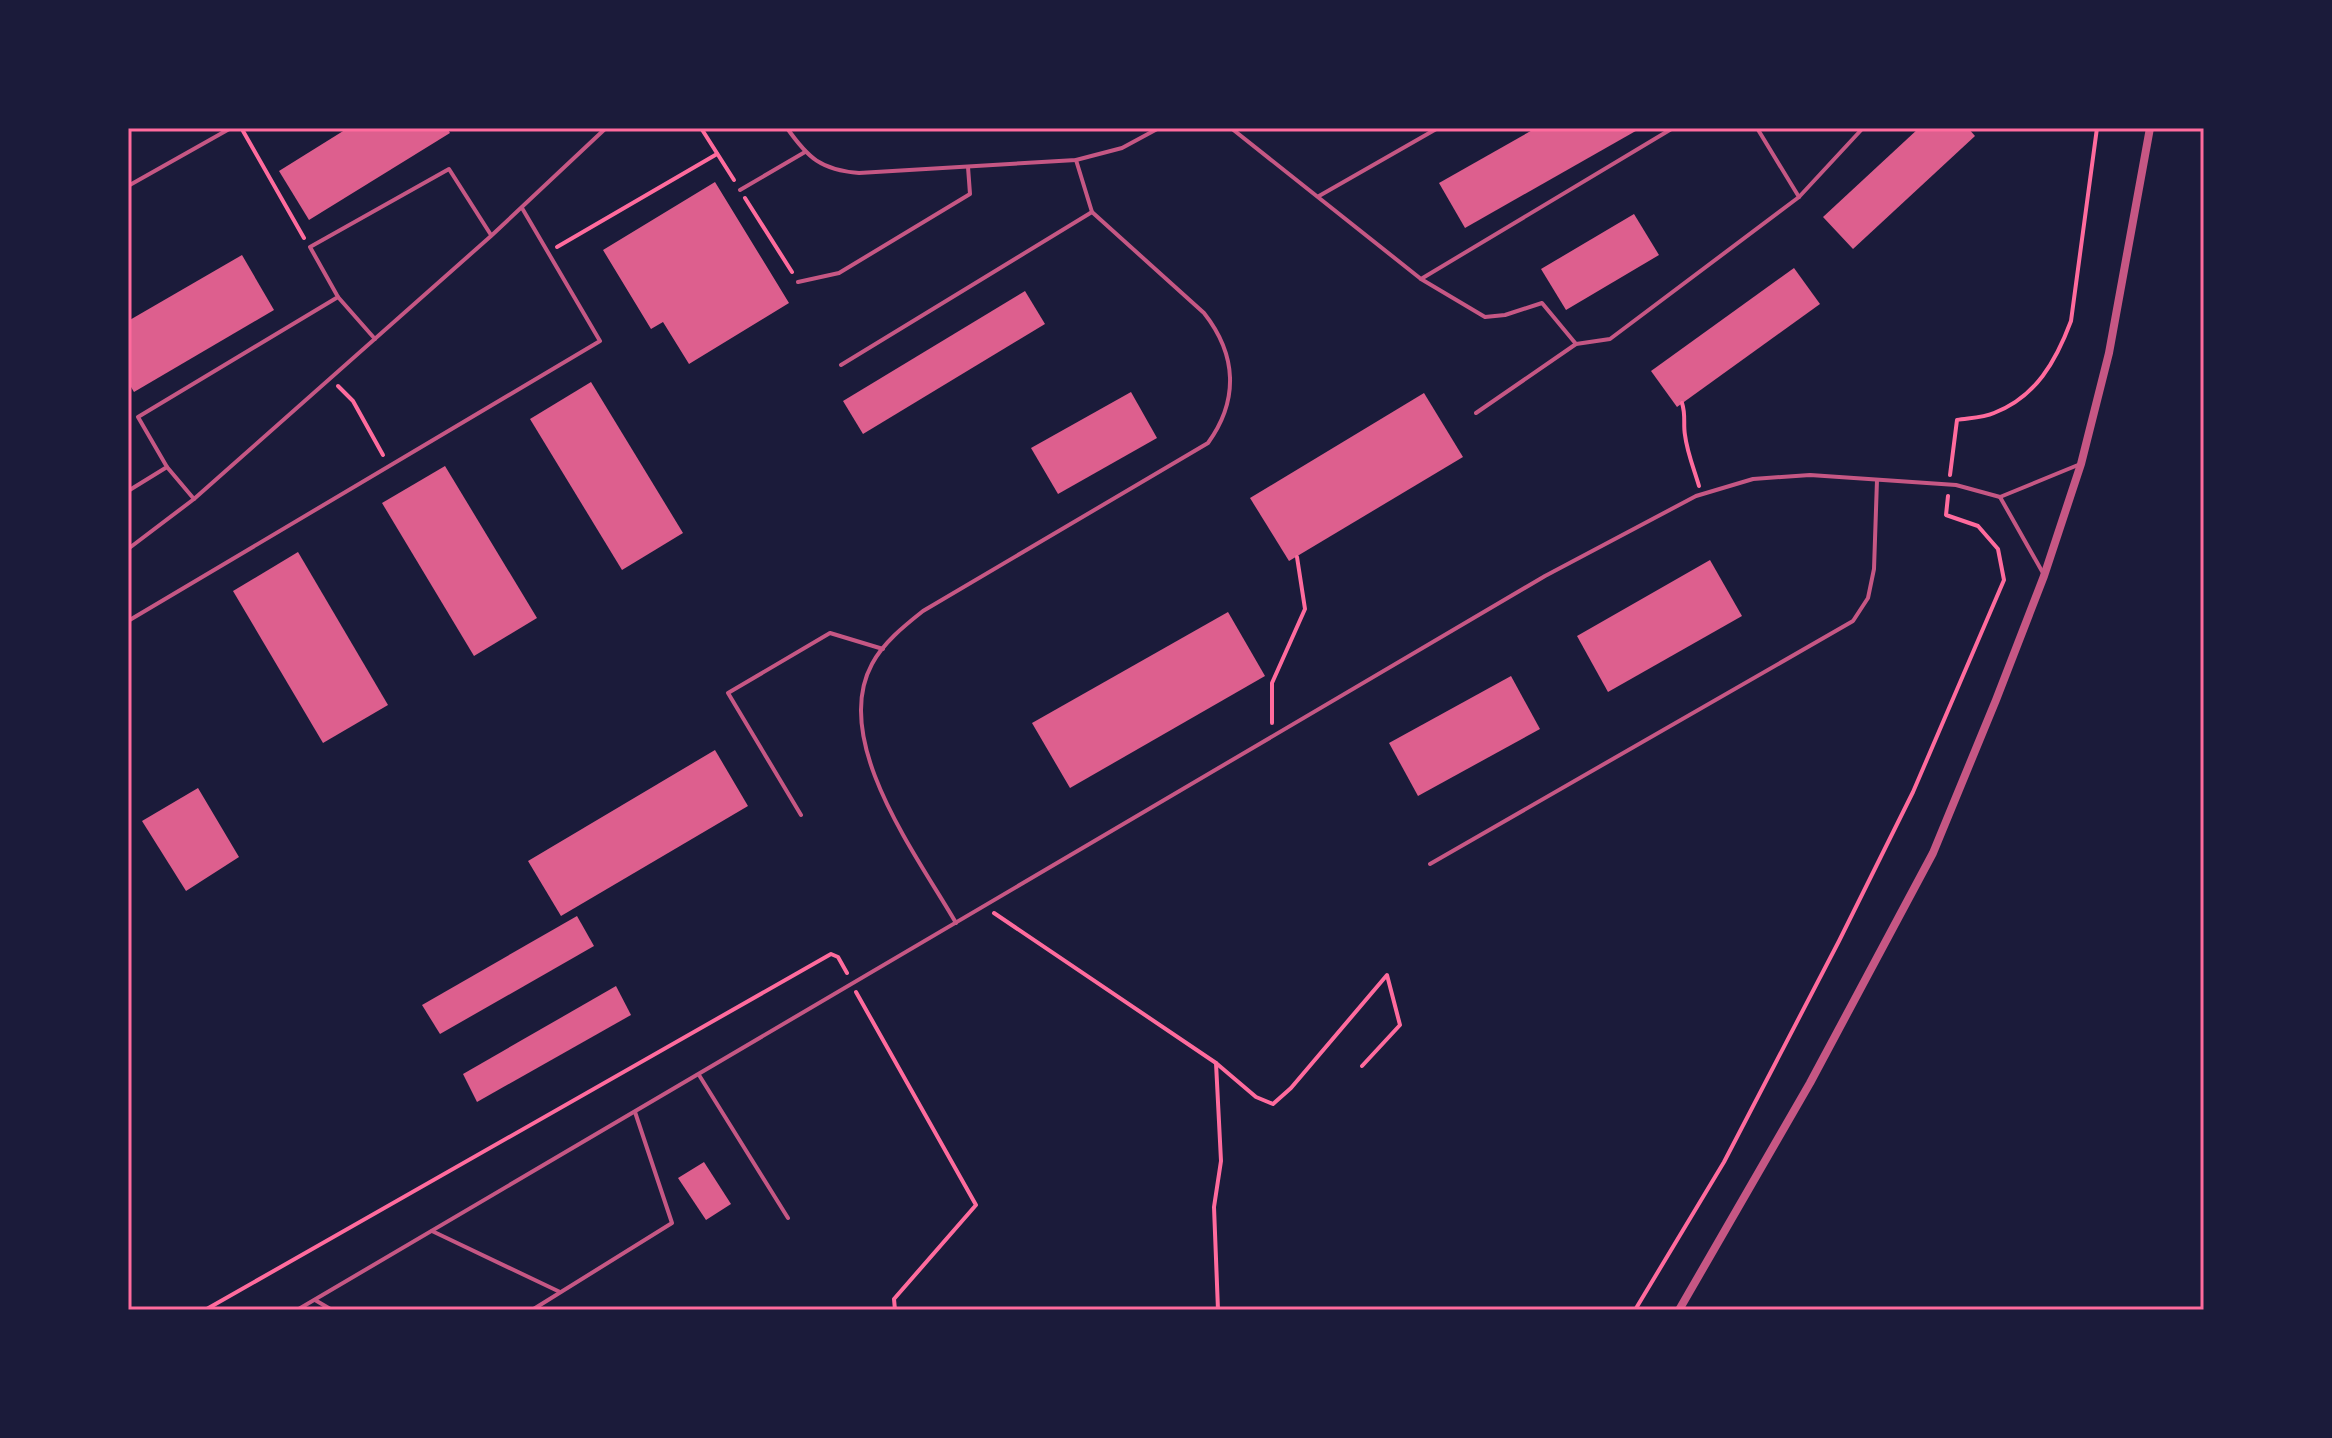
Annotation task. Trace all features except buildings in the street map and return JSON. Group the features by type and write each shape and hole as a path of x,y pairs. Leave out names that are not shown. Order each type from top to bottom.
{"street":[{"path":"1679,1310 1810,1083 1933,853 1996,700 2044,576 2081,464 2109,353 2150,128"}],"lane":[{"path":"128,186 231,128"},
{"path":"787,128 805,152 819,164 838,172 859,173 1076,160 1122,148 1159,128"},
{"path":"1231,128 1421,279 1485,317 1505,315 1542,303 1576,344"},
{"path":"1319,196 1438,128"},
{"path":"1421,279 1673,128"},
{"path":"1757,128 1799,197"},
{"path":"1476,413 1576,344 1610,339 1799,197 1863,128"},
{"path":"128,549 194,499 375,339 522,208 603,129"},
{"path":"740,190 805,152"},
{"path":"956,923 882,796 867,759 859,709 871,665 900,628 923,611 1208,443 1222,424 1229,398 1227,353 1219,332 1204,313 1092,212 1076,160"},
{"path":"798,282 839,273 970,194 968,167"},
{"path":"375,339 338,297 310,247 449,169 491,236"},
{"path":"128,621 600,341 522,208"},
{"path":"841,365 1092,212"},
{"path":"194,499 167,467 138,417 338,297"},
{"path":"297,1310 1545,576 1702,495 1753,479 1810,475 1949,485 2000,497 2081,464"},
{"path":"128,491 167,467"},
{"path":"1430,864 1853,621 1868,598 1874,569 1877,480"},
{"path":"2000,497 2044,576"},
{"path":"801,815 728,693 830,633 883,649"},
{"path":"699,1075 788,1218"},
{"path":"532,1310 672,1223 635,1112"},
{"path":"432,1231 560,1292"},
{"path":"315,1300 332,1310"}],"path":[{"path":"241,128 310,247"},
{"path":"701,128 798,282"},
{"path":"1635,1310 1724,1162 1839,941 1913,792 2004,580 1998,549 1978,526 1946,515 1957,420 1993,414 2023,397 2047,373 2060,350 2074,306 2097,128"},
{"path":"548,252 717,154"},
{"path":"330,377 353,401 390,468"},
{"path":"1682,403 1686,417 1686,443 1702,495"},
{"path":"1272,738 1272,683 1305,609 1297,557"},
{"path":"985,907 1216,1063 1256,1097 1273,1104 1291,1088 1387,975 1400,1025 1362,1066"},
{"path":"205,1310 831,954 838,957 976,1205 894,1299 895,1310"},
{"path":"1216,1063 1221,1161 1214,1207 1218,1310"}]}
